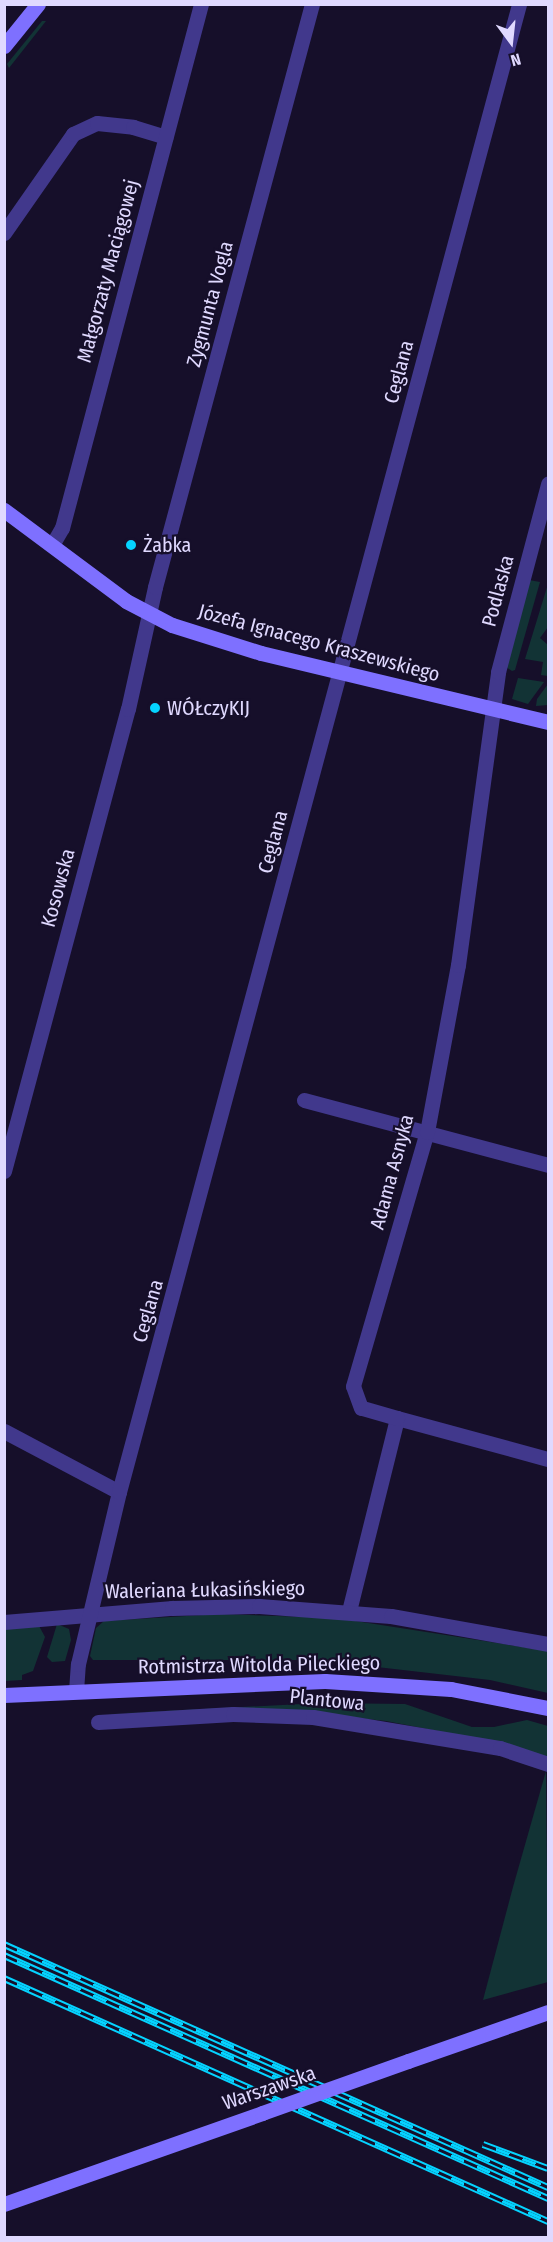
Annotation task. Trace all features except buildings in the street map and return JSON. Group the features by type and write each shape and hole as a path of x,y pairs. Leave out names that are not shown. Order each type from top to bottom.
{"main road":[{"path":"4,46 38,4"},
{"name":"Józefa Ignacego Kraszewskiego","path":"4,510 149,614 211,639 549,722"},
{"name":"Rotmistrza Witolda Pileckiego","path":"4,1695 325,1681 451,1689 549,1708"},
{"name":"Warszawska","path":"4,2204 549,2012"}],"street":[{"name":"Małgorzaty Maciągowej","path":"52,545 62,528 201,4"},
{"name":"Zygmunta Vogla","path":"149,614 312,4"},
{"name":"Ceglana","path":"76,1691 89,1613 119,1492 519,4"},
{"path":"4,233 73,134 96,123 133,127 166,137"},
{"name":"Podlaska","path":"492,709 498,672 549,484"},
{"name":"Kosowska","path":"4,1172 8,1145 149,614"},
{"name":"Adama Asnyka","path":"397,1418 361,1408 353,1386 427,1132 458,965 492,709"},
{"path":"304,1100 549,1165"},
{"path":"349,1611 397,1418 549,1459"},
{"path":"4,1431 119,1492"},
{"name":"Waleriana Łukasińskiego","path":"4,1622 89,1613 259,1606 349,1611 549,1644"},
{"name":"Plantowa","path":"98,1722 233,1714 314,1717 500,1748 549,1764"}],"green space":[{"path":"42,21 46,21 9,68 7,64"},
{"path":"529,580 540,582 515,670 512,671 506,667"},
{"path":"548,584 548,627 540,638 548,645 548,676 541,675 543,662 525,659"},
{"path":"518,678 544,682 528,704 512,699"},
{"path":"548,684 548,705 536,706 537,699"},
{"path":"220,1614 336,1618 548,1651 548,1693 490,1680 316,1660 93,1660 90,1656 96,1628 104,1621"},
{"path":"38,1624 45,1637 33,1671 22,1675 22,1680 5,1681 4,1628"},
{"path":"57,1624 69,1629 71,1640 65,1661 52,1662 47,1657"},
{"path":"321,1703 405,1704 472,1727 494,1727 527,1720 548,1726 548,1758 474,1738 386,1721 302,1712 221,1709 104,1714"},
{"path":"546,1771 548,1982 483,2000 513,1887"}],"railway":[{"path":"4,1944 548,2187"},
{"path":"4,1955 548,2198"},
{"path":"4,1978 548,2221"},
{"path":"483,2144 548,2168"}],"place":[{"name":"Żabka","path":"131,545"},
{"name":"WÓŁczyKIJ","path":"155,708"}]}
